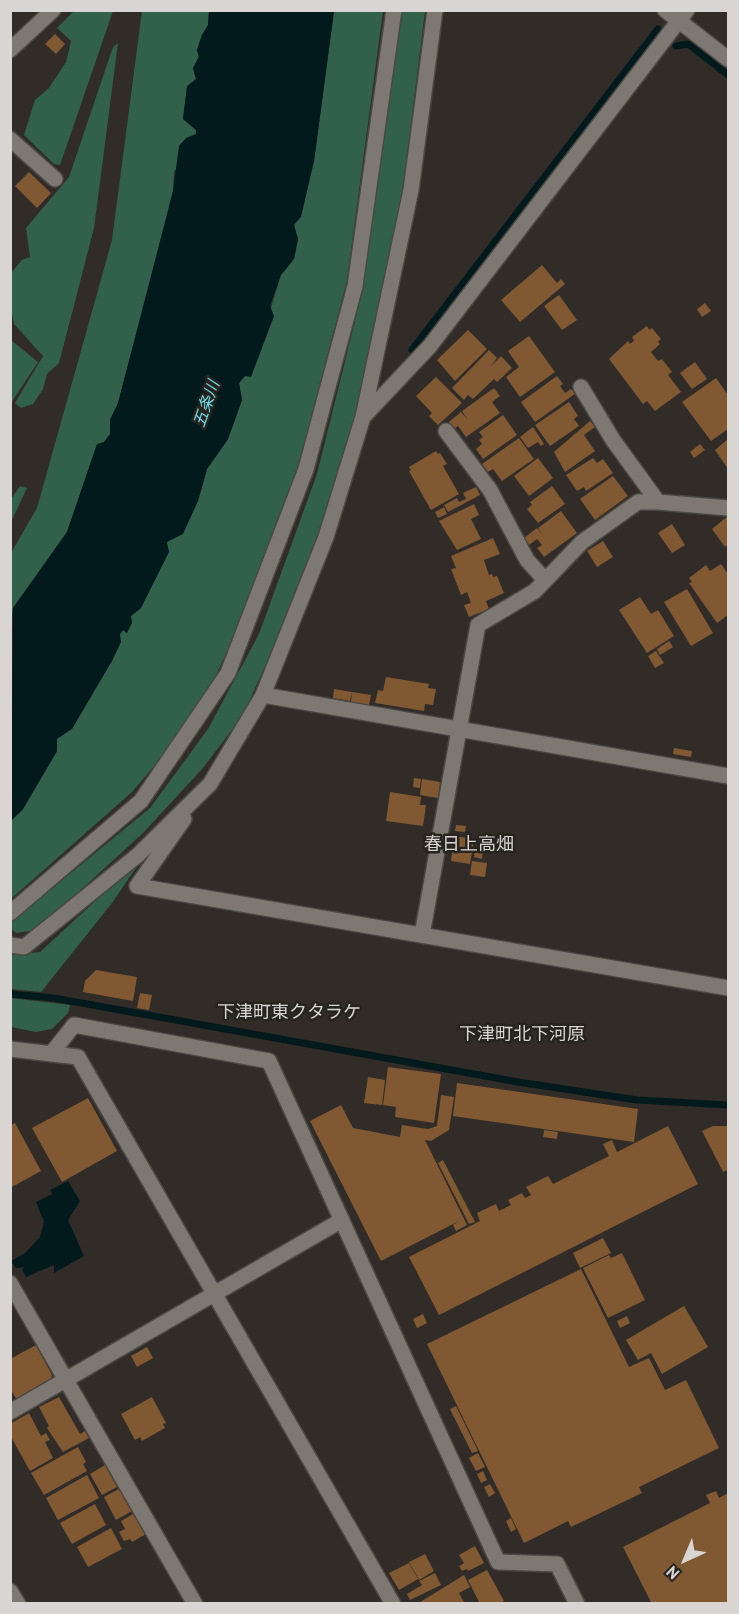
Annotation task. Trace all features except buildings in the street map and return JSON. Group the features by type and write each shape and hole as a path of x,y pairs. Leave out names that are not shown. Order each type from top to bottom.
{"street":[{"path":"10,50 52,10"},
{"path":"10,914 141,801 228,672 306,469 355,286 394,10"},
{"path":"435,10 411,190 363,417 326,537 263,695 210,784 137,886 729,988"},
{"path":"665,10 683,16 729,59"},
{"path":"363,417 430,346 683,16"},
{"path":"10,139 55,179"},
{"path":"581,387 614,440 658,502"},
{"path":"446,431 490,490 527,560 545,580"},
{"path":"422,935 478,625 535,591 582,542 638,502 729,508"},
{"path":"263,695 729,776"},
{"path":"10,945 24,947 138,855 210,784"},
{"path":"51,1054 74,1025 269,1060 498,1562 557,1564 577,1604"},
{"path":"10,1049 78,1057 393,1604"},
{"path":"10,1412 342,1221"},
{"path":"10,1283 195,1604"},
{"path":"10,1591 18,1604"}],"green space":[{"path":"74,11 113,11 60,165 54,164 24,135 35,100 49,88 66,62 71,41 57,28"},
{"path":"142,11 209,11 208,25 202,35 197,50 199,56 193,68 196,79 187,87 183,119 196,130 196,134 174,172 173,191 118,403 110,420 110,434 104,442 97,445 67,532 13,608 11,624 11,553 37,508 112,240"},
{"path":"334,11 383,11 347,280 299,466 273,543 244,616 208,692 173,744 132,792 11,899 10,821 23,809 57,751 57,739 112,661 120,634 123,630 127,633 131,616 141,608 167,542 198,501 207,469 228,439 242,400 239,383 245,376 281,275 294,259 298,239 294,225 314,161"},
{"path":"401,11 425,11 402,195 364,379 343,462 316,543 271,653 243,715 203,768 143,833 37,930 16,933 11,929 11,922 150,808 208,729 259,634 317,474 363,289"},
{"path":"118,43 94,228 59,363 47,374 43,389 33,404 21,408 15,403 43,356 14,324 11,308 11,273 22,260 30,257 26,228 69,177 113,47"},
{"path":"11,340 38,362 11,403"},
{"path":"20,486 27,488 11,522 11,499"},
{"path":"144,856 112,903 41,992 11,989 11,955 40,952"},
{"path":"11,998 70,1005 68,1013 52,1029 36,1032 11,1027"}],"water":[{"name":"五条川","path":"209,11 334,11 314,161 301,217 294,225 298,239 294,259 281,275 270,306 274,316 251,377 245,376 239,383 242,400 228,439 207,469 198,501 183,534 167,542 169,552 141,608 131,616 132,623 127,633 123,630 120,634 121,642 112,661 72,729 57,739 57,751 23,809 11,821 13,608 67,532 97,444 104,442 110,434 110,420 118,403 173,191 179,146 186,138 196,134 196,130 183,119 187,86 196,79 193,68 199,57 197,50 202,35 208,25"},
{"path":"68,1181 80,1201 68,1220 84,1256 54,1273 54,1265 26,1277 22,1270 24,1267 16,1268 11,1261 25,1253 40,1237 44,1222 36,1202 52,1194 50,1190"}],"waterway":[{"path":"412,350 658,29"},
{"path":"676,46 688,44 728,75"},
{"path":"10,994 54,998 518,1082 637,1100 728,1105"}],"district":[{"name":"春日上高畑","path":"469,845"},
{"name":"下津町東クタラケ","path":"289,1013"},
{"name":"下津町北下河原","path":"522,1035"}]}
